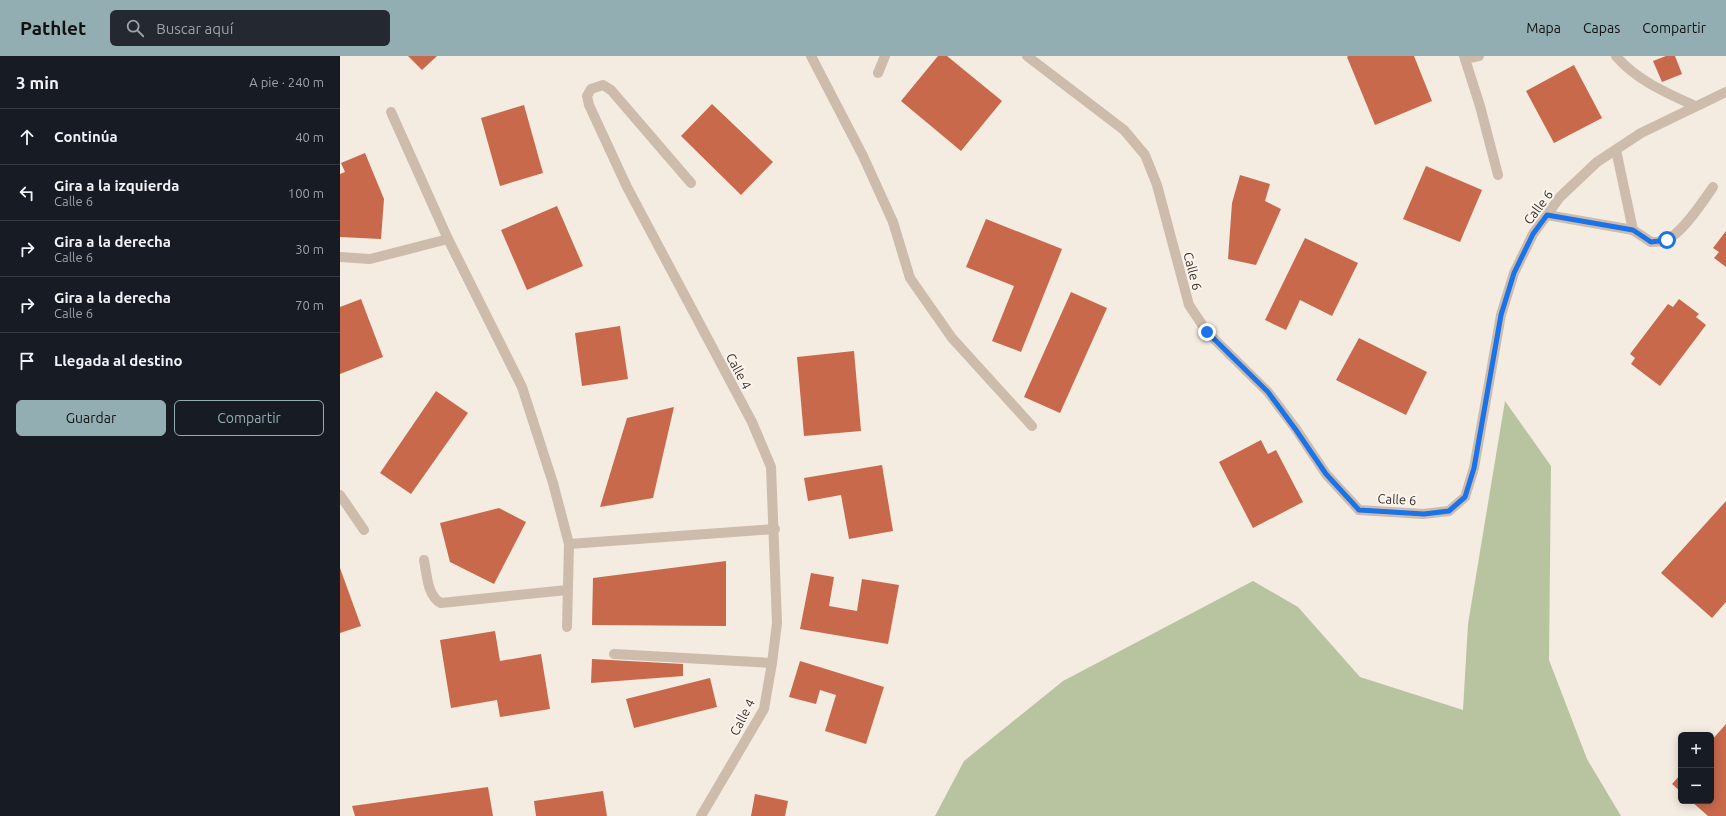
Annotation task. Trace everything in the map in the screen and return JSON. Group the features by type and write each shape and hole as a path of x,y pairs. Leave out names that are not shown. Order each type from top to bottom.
{"street":[{"path":"811,56 862,156 893,222 910,278 952,338 1032,426"},
{"path":"878,73 885,56"},
{"name":"Calle 6","path":"1027,56 1124,130 1145,155 1157,185 1189,305 1207,332 1268,392 1326,474 1359,510 1424,514 1449,511 1465,497 1474,468 1501,315 1514,273 1533,234 1560,197 1597,162 1641,133 1726,92"},
{"path":"1479,56 1464,57 1480,106 1498,175"},
{"path":"1616,56 1621,62 1650,84 1695,106"},
{"name":"Calle 4","path":"691,183 611,90 603,85 591,89 587,96 589,106 627,187 752,422 771,467 775,530 777,623 764,709 701,816"},
{"path":"391,112 448,239 522,387 553,483 569,544 567,628"},
{"path":"1616,150 1633,230"},
{"path":"1547,215 1633,230 1651,242 1667,240 1676,233 1698,209 1713,186"},
{"path":"340,256 370,259 448,239"},
{"path":"340,495 364,530"},
{"path":"569,544 775,530"},
{"path":"424,560 431,593 435,600 441,603 567,590"},
{"path":"614,654 772,663"}],"green space":[{"path":"1505,401 1551,466 1549,660 1587,759 1621,816 935,816 964,761 1063,681 1253,581 1298,607 1360,677 1463,710 1468,624"}],"building":[{"path":"408,56 437,56 422,70"},
{"path":"938,56 947,56 1002,101 961,151 901,101"},
{"path":"1414,56 1432,101 1375,125 1347,57"},
{"path":"1666,56 1675,56 1682,74 1662,82 1653,61"},
{"path":"1574,65 1602,118 1554,143 1526,91"},
{"path":"712,104 773,162 741,195 681,136"},
{"path":"524,105 543,173 500,186 481,118"},
{"path":"365,153 384,199 381,239 340,237 340,174 345,172 341,163"},
{"path":"1426,166 1482,190 1460,242 1403,219"},
{"path":"1240,175 1270,184 1265,201 1281,209 1256,265 1228,259 1232,203"},
{"path":"557,206 583,266 527,290 501,230"},
{"path":"986,219 1062,249 1021,352 992,341 1014,286 966,267"},
{"path":"1726,231 1726,267 1714,258 1719,252 1713,248"},
{"path":"1305,238 1358,263 1332,316 1300,300 1286,330 1265,320"},
{"path":"1071,292 1107,308 1060,413 1024,397"},
{"path":"361,299 383,357 340,374 340,307"},
{"path":"1679,299 1699,314 1696,317 1706,325 1660,386 1631,364 1635,358 1630,354 1668,304 1673,307"},
{"path":"620,326 628,379 582,386 575,333"},
{"path":"1359,338 1427,372 1406,415 1336,380"},
{"path":"854,351 861,431 804,436 797,357"},
{"path":"436,391 468,413 411,494 380,473"},
{"path":"674,407 653,498 600,507 627,418"},
{"path":"1261,440 1268,454 1276,450 1303,502 1253,528 1219,462"},
{"path":"882,465 893,531 849,539 841,495 808,501 804,478"},
{"path":"1726,501 1726,602 1712,618 1661,573"},
{"path":"499,508 526,522 494,584 450,562 440,523"},
{"path":"726,561 726,626 592,625 593,578"},
{"path":"340,568 361,626 340,633"},
{"path":"811,573 834,577 829,606 857,611 862,579 899,585 888,644 800,629"},
{"path":"495,631 500,661 541,654 550,709 500,717 497,700 451,708 440,640"},
{"path":"592,659 683,664 683,676 591,683"},
{"path":"800,661 884,687 866,744 825,731 836,695 820,690 816,704 789,697"},
{"path":"710,678 717,707 634,728 626,699"},
{"path":"1726,724 1726,816 1708,816 1694,804 1714,804 1714,738"},
{"path":"1678,777 1678,789 1672,784"},
{"path":"488,787 493,816 355,816 352,806"},
{"path":"603,791 607,816 536,816 534,801"},
{"path":"755,794 788,801 785,816 751,816"}],"route":[{"path":"1207,332 1268,392 1326,474 1359,510 1424,514 1449,511 1465,497 1474,468 1501,315 1514,273 1533,234 1547,215 1633,230 1651,242 1667,240"}]}
